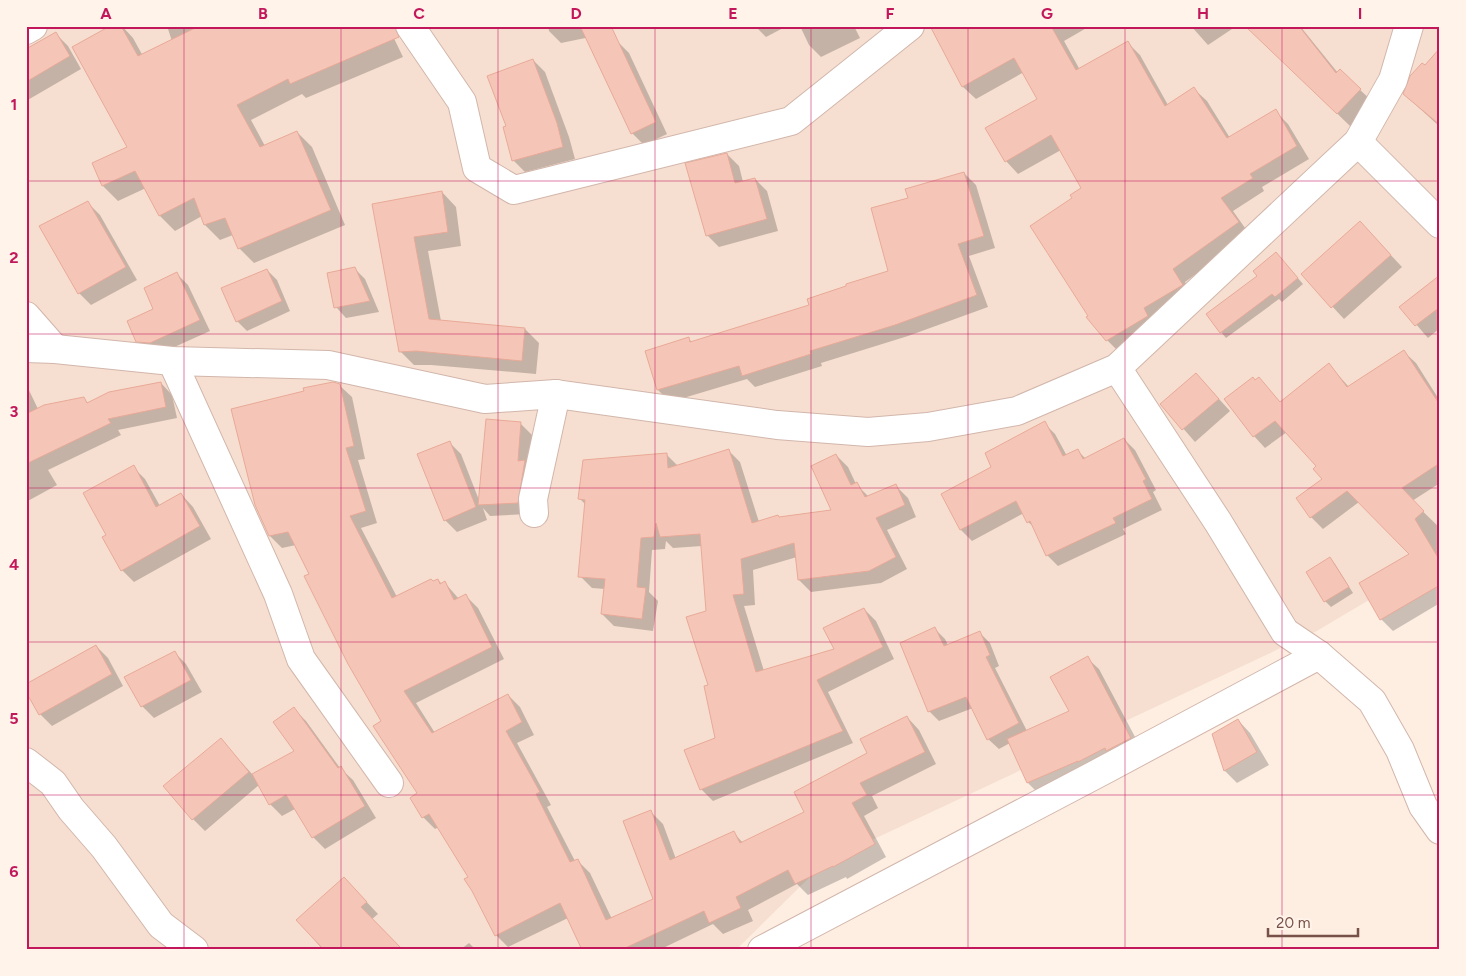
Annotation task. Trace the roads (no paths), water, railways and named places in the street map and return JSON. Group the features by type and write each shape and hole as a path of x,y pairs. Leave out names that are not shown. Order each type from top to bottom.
{"street":[{"path":"26,30 33,26"},
{"path":"410,26 462,102 477,168 514,190 791,121 900,29"},
{"path":"26,348 55,349 172,361 328,365 485,399 556,394 777,425 868,432 928,427 1017,411 1117,368 1358,142 1393,80 1409,26"},
{"path":"1358,142 1440,224"},
{"path":"26,316 55,349"},
{"path":"172,361 278,594 301,660 388,783"},
{"path":"1117,368 1218,522 1285,632 1319,655 1372,701 1400,750 1423,806 1440,830"},
{"path":"534,513 532,499 556,394"},
{"path":"762,950 1319,655"},
{"path":"26,762 53,783 71,810 104,847 161,925 194,950"}]}
